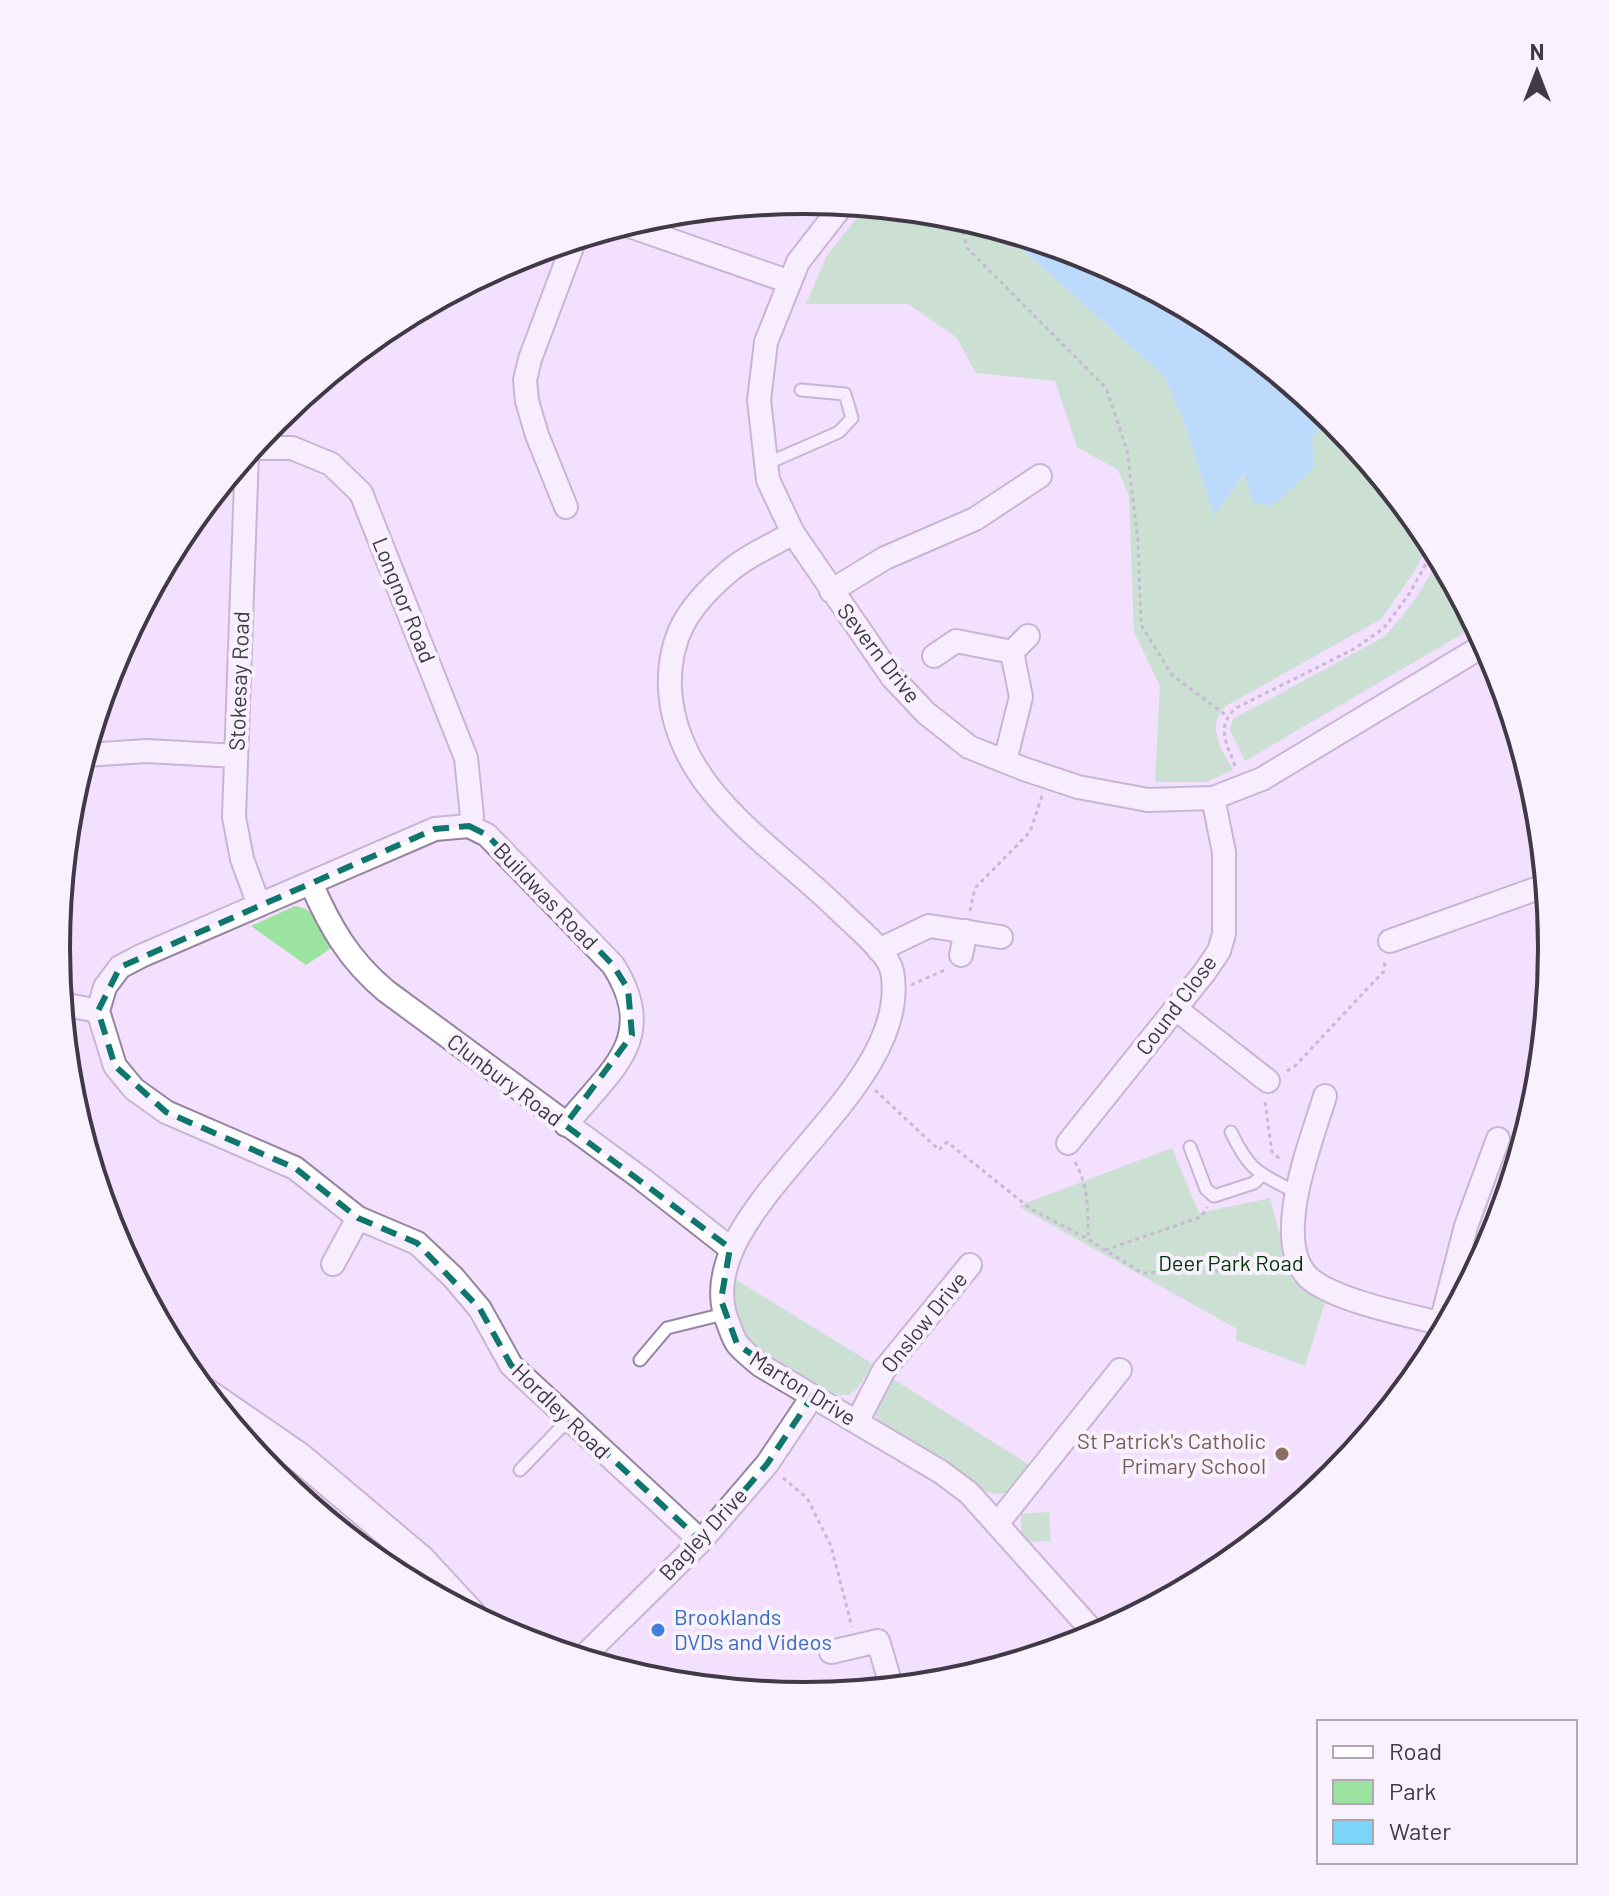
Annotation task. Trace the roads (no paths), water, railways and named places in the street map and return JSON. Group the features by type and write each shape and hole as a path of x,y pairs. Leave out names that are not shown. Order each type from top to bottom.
{"street":[{"name":"Severn Drive","path":"835,215 798,262 766,342 759,400 768,480 793,533 892,677 926,713 969,747 1078,787 1148,800 1213,798 1242,788 1475,650"},
{"path":"646,232 790,282"},
{"path":"566,507 537,435 527,401 525,380 570,251"},
{"name":"Longnor Road","path":"267,448 292,448 331,464 361,493 466,758 472,816 469,826"},
{"name":"Stokesay Road","path":"246,471 234,817 242,859 259,905"},
{"path":"831,591 885,558 975,519 1040,476"},
{"name":"Marton Drive","path":"793,533 728,572 695,606 676,634 669,672 671,706 680,738 698,774 734,815 831,902 879,950 892,968 893,992 887,1032 861,1077 730,1248 721,1284 724,1314 737,1344 760,1365 941,1472 969,1493 1088,1626"},
{"path":"934,656 956,641 1020,644 1021,697 1005,761"},
{"path":"96,754 147,751 236,756"},
{"name":"Cound Close","path":"1068,1143 1219,951 1224,934 1224,852 1213,798"},
{"path":"73,1006 98,1011 105,987 120,967 141,956 435,829 469,826"},
{"name":"Buildwas Road","path":"469,826 487,835 613,965 628,989 633,1015 632,1035 622,1057 566,1125"},
{"name":"Clunbury Road","path":"311,883 347,952 361,970 730,1248"},
{"path":"1390,941 1536,889"},
{"path":"879,950 929,926 1001,937"},
{"path":"961,955 966,931"},
{"path":"1176,1009 1268,1081"},
{"name":"Hordley Road","path":"98,1011 115,1066 134,1089 166,1112 295,1168 358,1218 417,1243 453,1277 480,1309 511,1365 701,1541"},
{"path":"1325,1096 1300,1182 1292,1238 1300,1267 1311,1279 1333,1292 1437,1322"},
{"path":"1450,1298 1466,1226 1498,1139"},
{"path":"333,1264 358,1218"},
{"name":"Onslow Drive","path":"857,1422 884,1370 970,1265"},
{"path":"997,1524 1120,1370"},
{"name":"Bagley Drive","path":"590,1650 701,1541 767,1464 812,1397"},
{"path":"239,1415 299,1457 409,1567"},
{"path":"831,1652 878,1641 889,1677"}],"lane":[{"path":"766,464 839,432 852,418 845,394 801,390"},
{"path":"1231,1132 1244,1160 1262,1175 1300,1182"},
{"path":"1190,1147 1206,1189 1214,1196 1254,1183 1262,1175"},
{"path":"640,1360 667,1328 724,1314"},
{"path":"520,1470 569,1419"}],"water":[{"path":"1018,246 1086,269 1129,289 1213,337 1252,365 1321,426 1312,439 1314,468 1272,506 1253,503 1245,472 1214,516 1182,416 1164,376"}],"place":[{"name":"St Patrick's Catholic Primary School","path":"1282,1454"},
{"name":"Brooklands DVDs and Videos","path":"658,1630"}],"park label":[{"name":"Deer Park Road","path":"1231,1263"}]}
